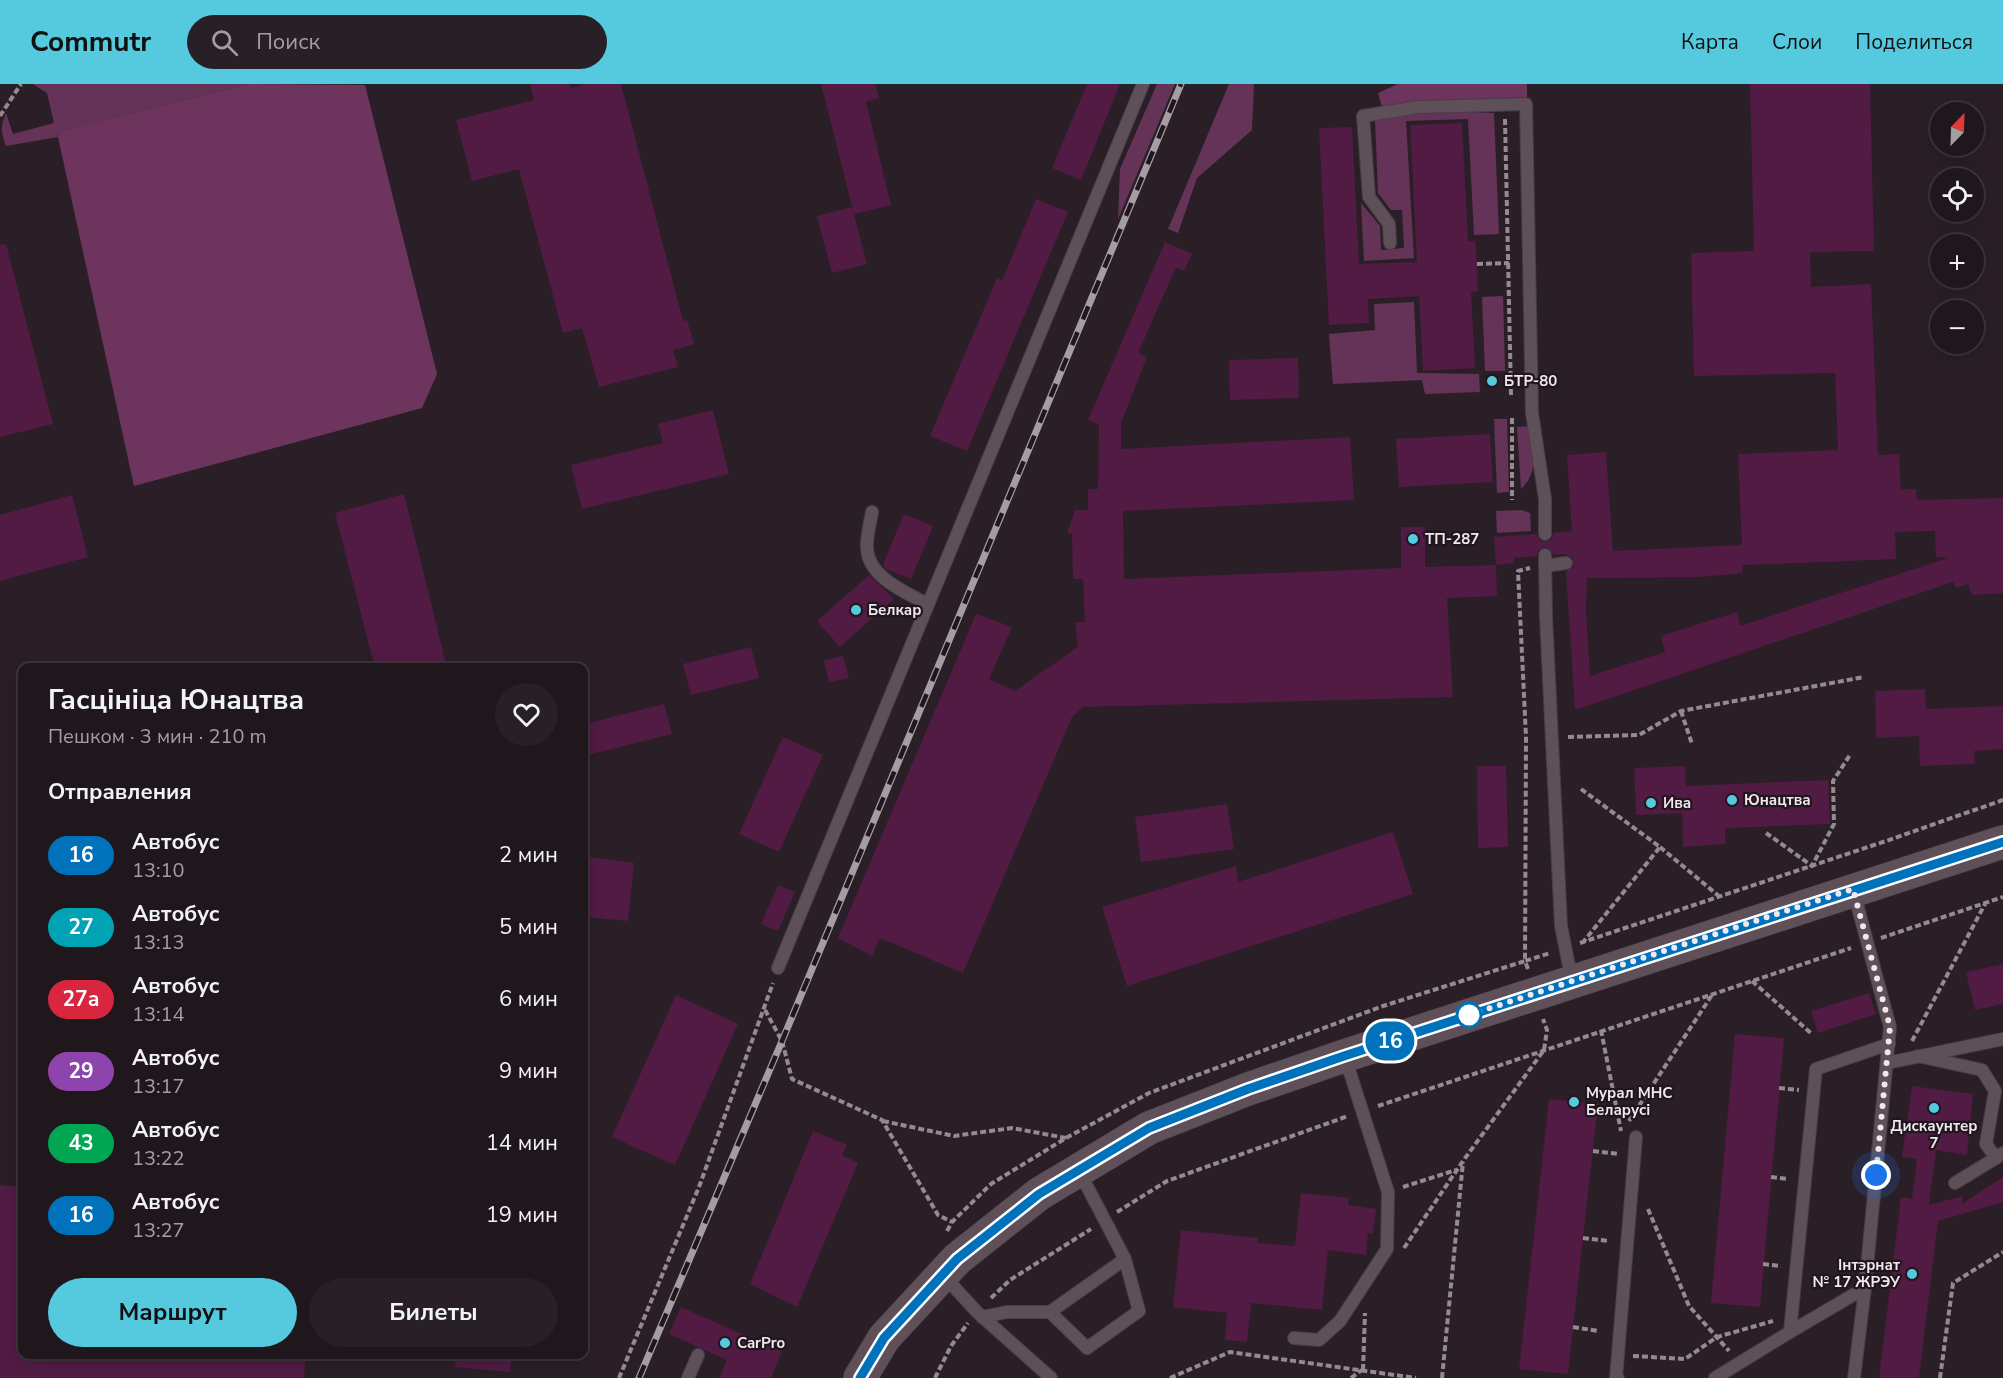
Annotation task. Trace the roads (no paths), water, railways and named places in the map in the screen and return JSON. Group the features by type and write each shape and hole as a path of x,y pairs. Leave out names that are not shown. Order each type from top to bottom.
{"main road":[{"path":"860,1378 884,1338 957,1259 1039,1194 1149,1128 1248,1089 1344,1056 2003,842"}],"lane":[{"path":"778,968 1143,84"},
{"path":"1390,243 1389,224 1369,197 1363,116 1419,107 1526,104 1532,413 1545,499 1545,534"},
{"path":"872,512 867,550 872,565 881,576 927,604"},
{"path":"1566,563 1545,562 1561,920 1573,982"},
{"path":"1853,889 1890,1027 1854,1378"},
{"path":"1887,1063 2003,1039"},
{"path":"1790,1332 1816,1069 1888,1044"},
{"path":"1294,1338 1319,1340 1340,1321 1387,1249 1388,1192 1344,1056"},
{"path":"1918,1056 1982,1070 1995,1091 1986,1144 1999,1156 1955,1183"},
{"path":"1618,1378 1616,1378 1636,1137"},
{"path":"1050,1312 1087,1348 1139,1311 1125,1259 1078,1170"},
{"path":"979,1314 1050,1312 1125,1259"},
{"path":"942,1274 979,1314 1051,1378"},
{"path":"1715,1378 1865,1288"},
{"path":"688,1378 698,1354"}],"railway":[{"path":"639,1378 1181,84"}],"place":[{"name":"БТР-80","path":"1492,381"},
{"name":"ТП-287","path":"1413,539"},
{"name":"Белкар","path":"856,610"},
{"name":"Юнацтва","path":"1732,800"},
{"name":"Ива","path":"1651,803"},
{"name":"Мурал МНС Беларусі","path":"1574,1102"},
{"name":"Дискаунтер 7","path":"1934,1108"},
{"name":"Інтэрнат № 17 ЖРЭУ","path":"1912,1274"},
{"name":"CarPro","path":"725,1343"}]}
